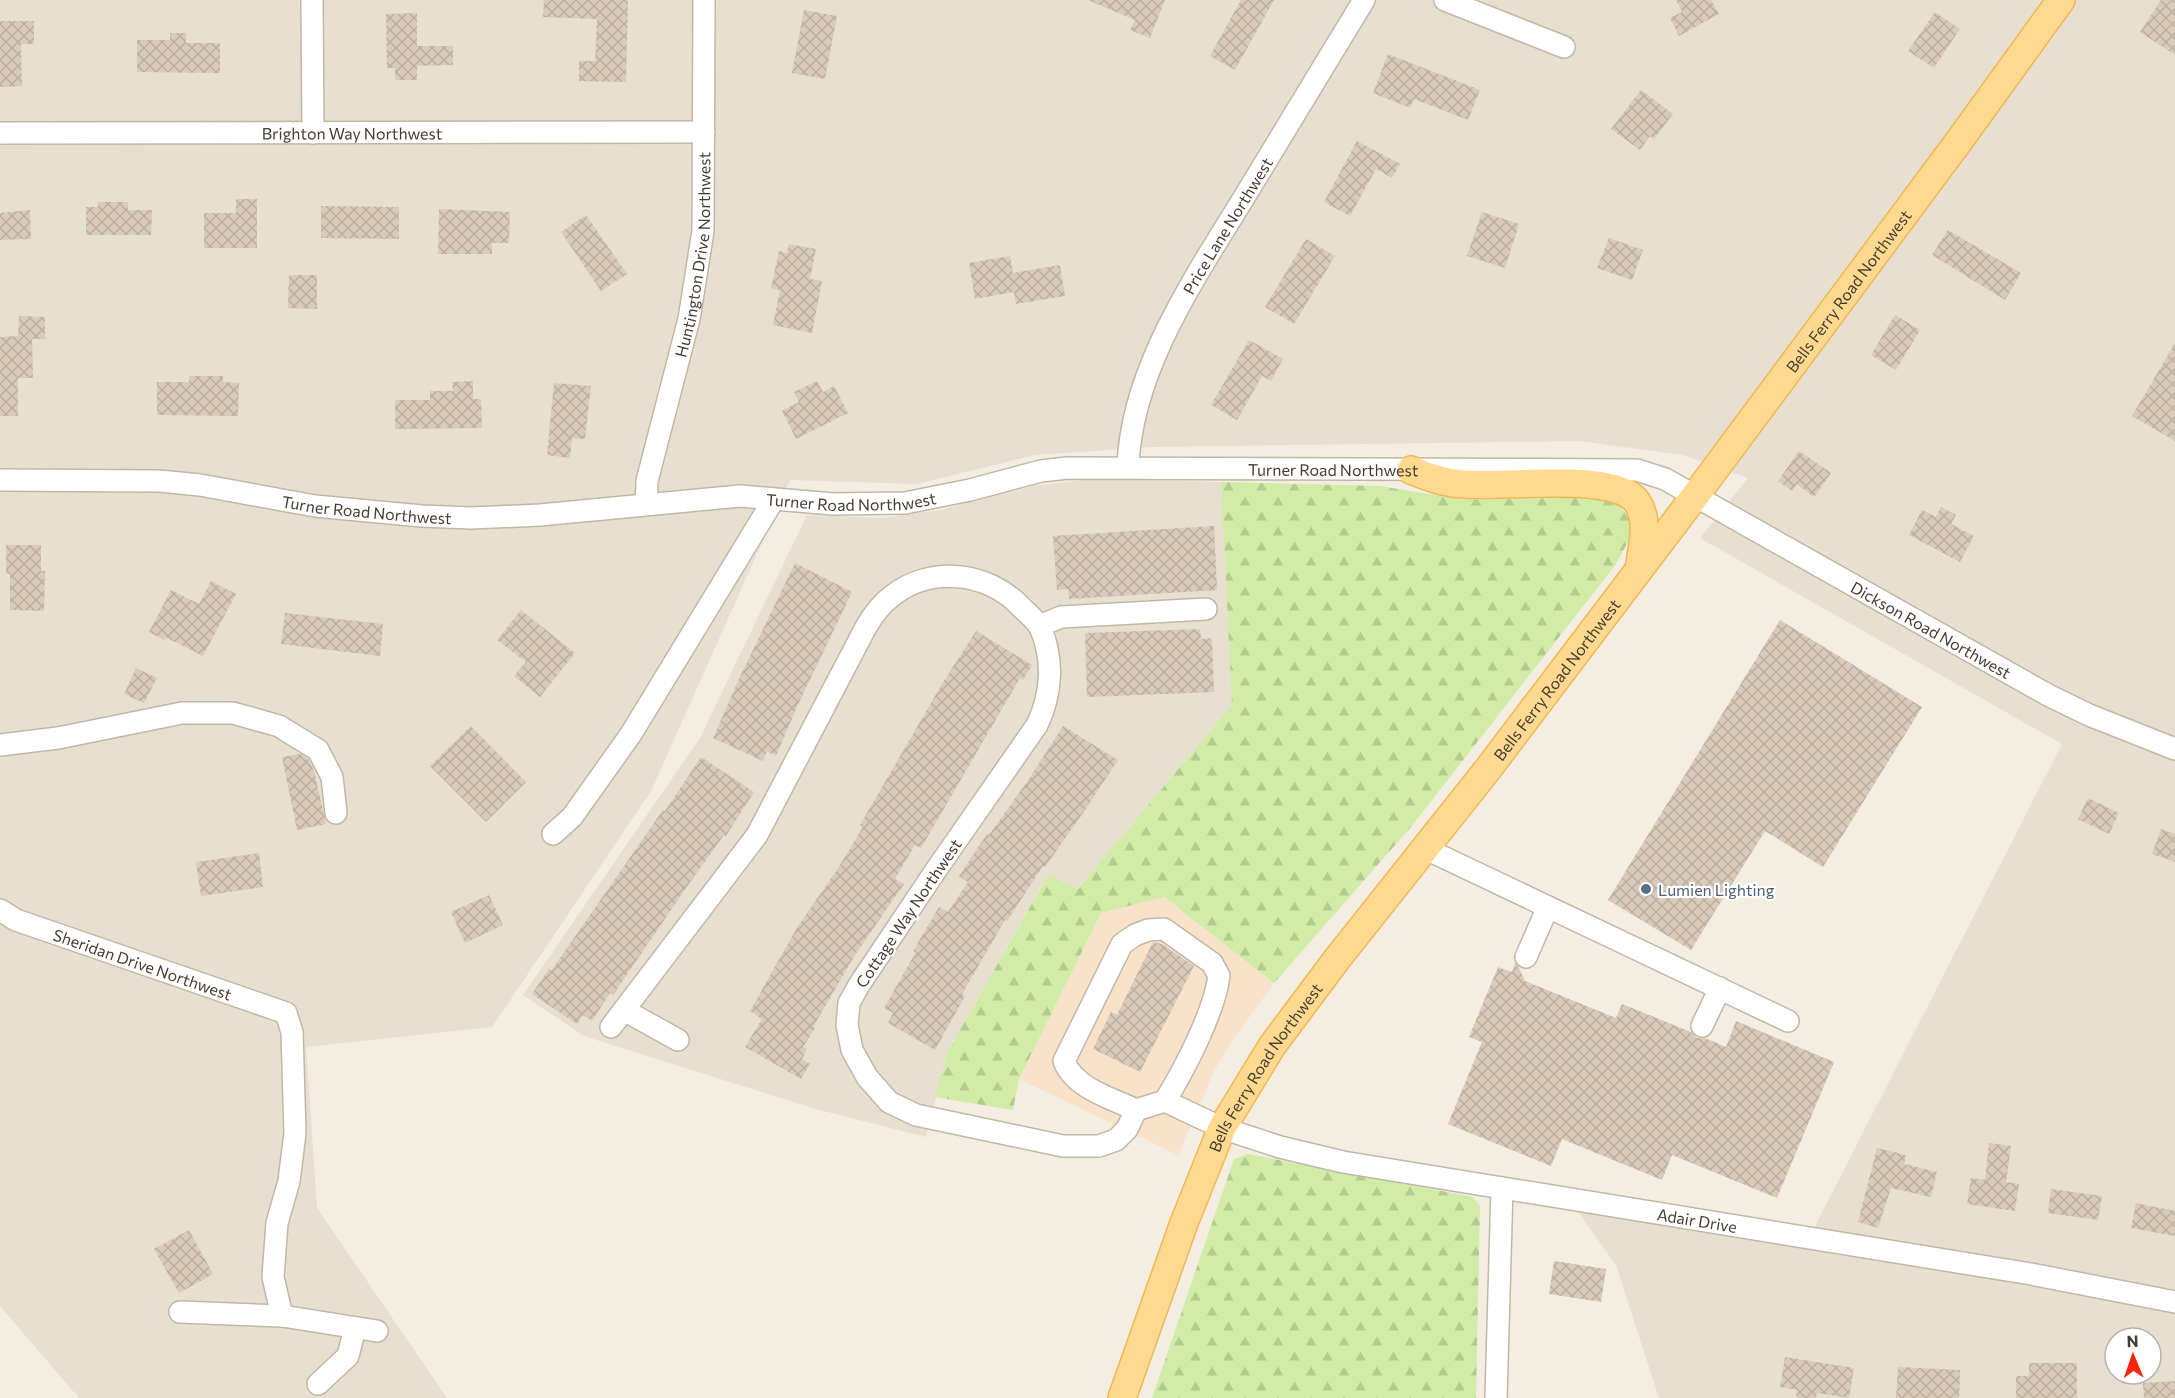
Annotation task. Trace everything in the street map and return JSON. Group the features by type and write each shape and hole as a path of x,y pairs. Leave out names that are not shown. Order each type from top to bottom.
{"main road":[{"name":"Bells Ferry Road Northwest","path":"1122,1398 1184,1223 1222,1128 1272,1046 1337,959 1488,769 1695,496 1952,151 2061,0"},
{"path":"1411,470 1442,482 1465,485 1578,483 1609,487 1627,493 1637,501 1644,524 1638,571"}],"street":[{"path":"312,0 314,133"},
{"name":"Huntington Drive Northwest","path":"646,504 647,481 689,319 703,231 704,0"},
{"name":"Price Lane Northwest","path":"1128,467 1128,448 1149,369 1193,281 1364,0"},
{"path":"1445,0 1564,47"},
{"name":"Brighton Way Northwest","path":"0,133 704,132"},
{"name":"Turner Road Northwest","path":"0,480 159,481 200,485 315,506 471,518 540,515 740,496 833,504 905,503 970,490 1041,471 1066,468 1637,470 1665,479 1695,496"},
{"name":"Dickson Road Northwest","path":"1695,496 2048,695 2089,715 2175,749"},
{"path":"553,834 572,817 631,734 774,499"},
{"name":"Cottage Way Northwest","path":"611,1027 757,835 876,610 893,594 922,580 950,575 977,580 1000,588 1039,626 1050,666 1049,689 1044,711 1037,725 936,870 849,1003 847,1025 852,1050 867,1077 889,1102 916,1115 1063,1146 1099,1146 1116,1140 1127,1129 1136,1110"},
{"path":"1039,626 1061,617 1206,609"},
{"path":"0,745 58,738 182,712 233,713 279,726 318,750 332,777 336,813"},
{"path":"1424,849 1788,1021"},
{"path":"1526,957 1548,907"},
{"name":"Sheridan Drive Northwest","path":"0,910 16,920 286,1013 292,1032 294,1133 289,1181 277,1223 273,1277 282,1316"},
{"path":"1151,930 1166,930 1212,963 1219,976 1214,1000 1180,1077 1165,1101 1136,1110 1081,1083 1064,1061 1122,944 1135,935 1151,930"},
{"path":"1702,1026 1720,988"},
{"path":"624,1010 678,1040"},
{"path":"1165,1101 1222,1128"},
{"name":"Adair Drive","path":"1222,1128 1280,1148 1343,1162 2031,1274 2175,1302"},
{"path":"1496,1398 1502,1188"},
{"path":"180,1312 282,1316 377,1331"},
{"path":"318,1384 348,1356 355,1328"}],"shaded area":[{"path":"0,0 2175,0 2175,1398 1659,1398 1616,1265 1569,1199 1812,1232 2062,744 1700,538 1748,478 1683,455 1579,441 1152,447 1035,455 917,484 790,480 651,791 492,1027 306,1047 317,1208 447,1398 79,1398 0,1306"},
{"path":"1092,479 1221,482 1232,705 1078,889 1047,876 947,1053 926,1137 816,1109 584,1036 523,995 700,738 807,515 881,518 940,510 1033,486"},
{"path":"1163,897 1274,983 1230,1044 1214,1071 1178,1155 1019,1079 1101,913"}],"green space":[{"path":"1221,482 1379,486 1466,500 1596,497 1619,504 1629,519 1630,538 1616,564 1411,827 1274,983 1164,897 1101,913 1019,1079 1013,1110 935,1097 947,1053 1048,875 1078,889 1232,705"},
{"path":"1248,1154 1473,1197 1480,1206 1476,1398 1152,1398 1234,1159"}],"building":[{"path":"544,0 628,0 626,82 579,81 579,61 595,61 597,19 543,17"},
{"path":"1088,0 1165,0 1150,38 1130,30 1135,20"},
{"path":"1241,0 1274,0 1235,70 1210,56"},
{"path":"1676,0 1711,0 1719,14 1679,36 1670,18 1682,12"},
{"path":"2161,0 2175,0 2175,55 2140,32"},
{"path":"804,10 837,16 825,79 792,73"},
{"path":"1935,12 1960,29 1934,68 1908,51"},
{"path":"417,13 417,46 453,46 453,65 417,66 417,80 395,80 395,68 387,68 386,14"},
{"path":"0,21 34,21 34,44 21,44 22,86 0,87"},
{"path":"170,33 186,33 186,43 220,43 220,73 137,72 137,40 170,40"},
{"path":"1388,54 1480,90 1468,120 1414,99 1410,108 1373,93"},
{"path":"1641,90 1673,114 1654,139 1650,136 1640,150 1611,129"},
{"path":"1357,141 1400,164 1392,178 1376,169 1350,216 1324,202"},
{"path":"236,199 257,199 257,248 204,248 204,213 236,213"},
{"path":"98,202 128,202 128,210 152,210 151,235 86,235 86,207 98,207"},
{"path":"321,206 399,207 399,239 321,238"},
{"path":"439,209 510,212 509,243 492,243 492,254 438,254"},
{"path":"30,210 31,239 0,240 0,213"},
{"path":"1482,212 1519,224 1505,268 1467,256"},
{"path":"586,215 627,274 601,291 561,232"},
{"path":"1948,230 2021,273 2005,300 1932,255"},
{"path":"1609,238 1643,250 1632,280 1597,268"},
{"path":"1306,239 1335,256 1294,324 1265,307"},
{"path":"789,244 816,249 810,279 822,281 812,333 773,325 780,290 771,288 779,251 787,253"},
{"path":"1010,256 1013,273 1060,265 1065,296 1016,304 1014,292 975,299 969,263"},
{"path":"289,275 317,275 317,309 288,308"},
{"path":"1895,315 1920,330 1896,370 1871,355"},
{"path":"19,316 45,317 45,339 32,339 33,378 18,378 18,416 0,416 0,337 18,336"},
{"path":"1249,340 1283,359 1271,381 1262,376 1237,420 1211,405"},
{"path":"2175,343 2175,441 2132,416"},
{"path":"189,376 223,376 223,382 239,383 238,416 157,415 157,382 189,382"},
{"path":"473,381 473,399 481,399 482,428 395,429 395,400 430,400 430,391 453,391 452,382"},
{"path":"817,381 823,392 834,386 848,413 796,439 782,411 799,402 794,392"},
{"path":"554,383 591,386 585,439 572,438 570,458 547,455"},
{"path":"1799,451 1831,473 1814,497 1797,484 1792,491 1778,481"},
{"path":"1941,507 1956,515 1951,524 1974,536 1960,562 1909,535 1922,510 1936,517"},
{"path":"1214,526 1217,590 1069,599 1068,589 1057,590 1053,536"},
{"path":"6,545 41,545 41,571 45,571 44,611 10,610 10,574 6,573"},
{"path":"795,563 852,592 776,756 767,751 763,761 713,738"},
{"path":"211,581 236,594 203,656 165,637 164,640 149,632 171,590 199,604"},
{"path":"521,610 575,653 540,697 514,676 526,662 497,640"},
{"path":"285,613 383,624 380,656 281,644"},
{"path":"1780,620 1922,707 1823,867 1765,831 1691,950 1608,900"},
{"path":"1200,629 1201,639 1212,638 1214,692 1087,697 1085,633"},
{"path":"976,631 1032,665 1023,680 1020,678 921,848 915,845 895,879 904,884 855,955 803,1047 807,1049 802,1059 810,1064 801,1079 745,1047 762,1019 750,1011 798,926 837,870 863,827 860,825 942,684"},
{"path":"136,668 157,678 144,703 124,694"},
{"path":"471,726 526,782 486,822 430,766"},
{"path":"1063,726 1118,760 1007,921 1005,920 962,994 965,996 935,1050 888,1023 893,1013 884,1008 939,907 948,912 968,882 959,876 987,834 989,835 1027,782"},
{"path":"300,754 308,759 314,771 326,824 297,830 282,757"},
{"path":"701,757 754,792 726,836 724,835 686,888 613,995 610,993 592,1021 583,1015 577,1024 532,994 549,969 551,971"},
{"path":"2088,798 2119,813 2109,834 2078,819"},
{"path":"2161,829 2175,834 2175,862 2152,854"},
{"path":"259,853 263,887 201,896 196,862"},
{"path":"489,895 503,925 465,943 451,912"},
{"path":"1153,942 1162,944 1194,966 1140,1072 1093,1049 1111,1012 1117,1015"},
{"path":"1515,963 1525,981 1616,1018 1622,1004 1691,1032 1697,1038 1705,1038 1726,1047 1736,1021 1834,1062 1777,1198 1672,1155 1662,1180 1562,1139 1551,1166 1448,1124 1482,1042 1469,1037 1498,967 1512,972"},
{"path":"1989,1143 2011,1146 2006,1182 2019,1184 2015,1211 1967,1204 1971,1178 1985,1180"},
{"path":"1877,1148 1906,1155 1904,1164 1937,1172 1931,1197 1891,1188 1878,1228 1858,1222"},
{"path":"2051,1189 2102,1196 2098,1220 2048,1213"},
{"path":"2136,1203 2175,1211 2175,1236 2131,1228"},
{"path":"189,1230 213,1274 179,1293 154,1249"},
{"path":"1554,1261 1606,1269 1601,1302 1549,1294"},
{"path":"1785,1357 1854,1368 1849,1398 1817,1393 1816,1398 1796,1398 1797,1390 1780,1387"},
{"path":"2029,1363 2077,1363 2077,1398 2016,1398 2016,1376 2029,1376"},
{"path":"1898,1367 1960,1370 1959,1398 1896,1398"},
{"path":"2175,1381 2175,1398 2144,1398 2143,1386 2163,1386 2163,1382"}],"place":[{"name":"Lumien Lighting","path":"1646,889"}]}
